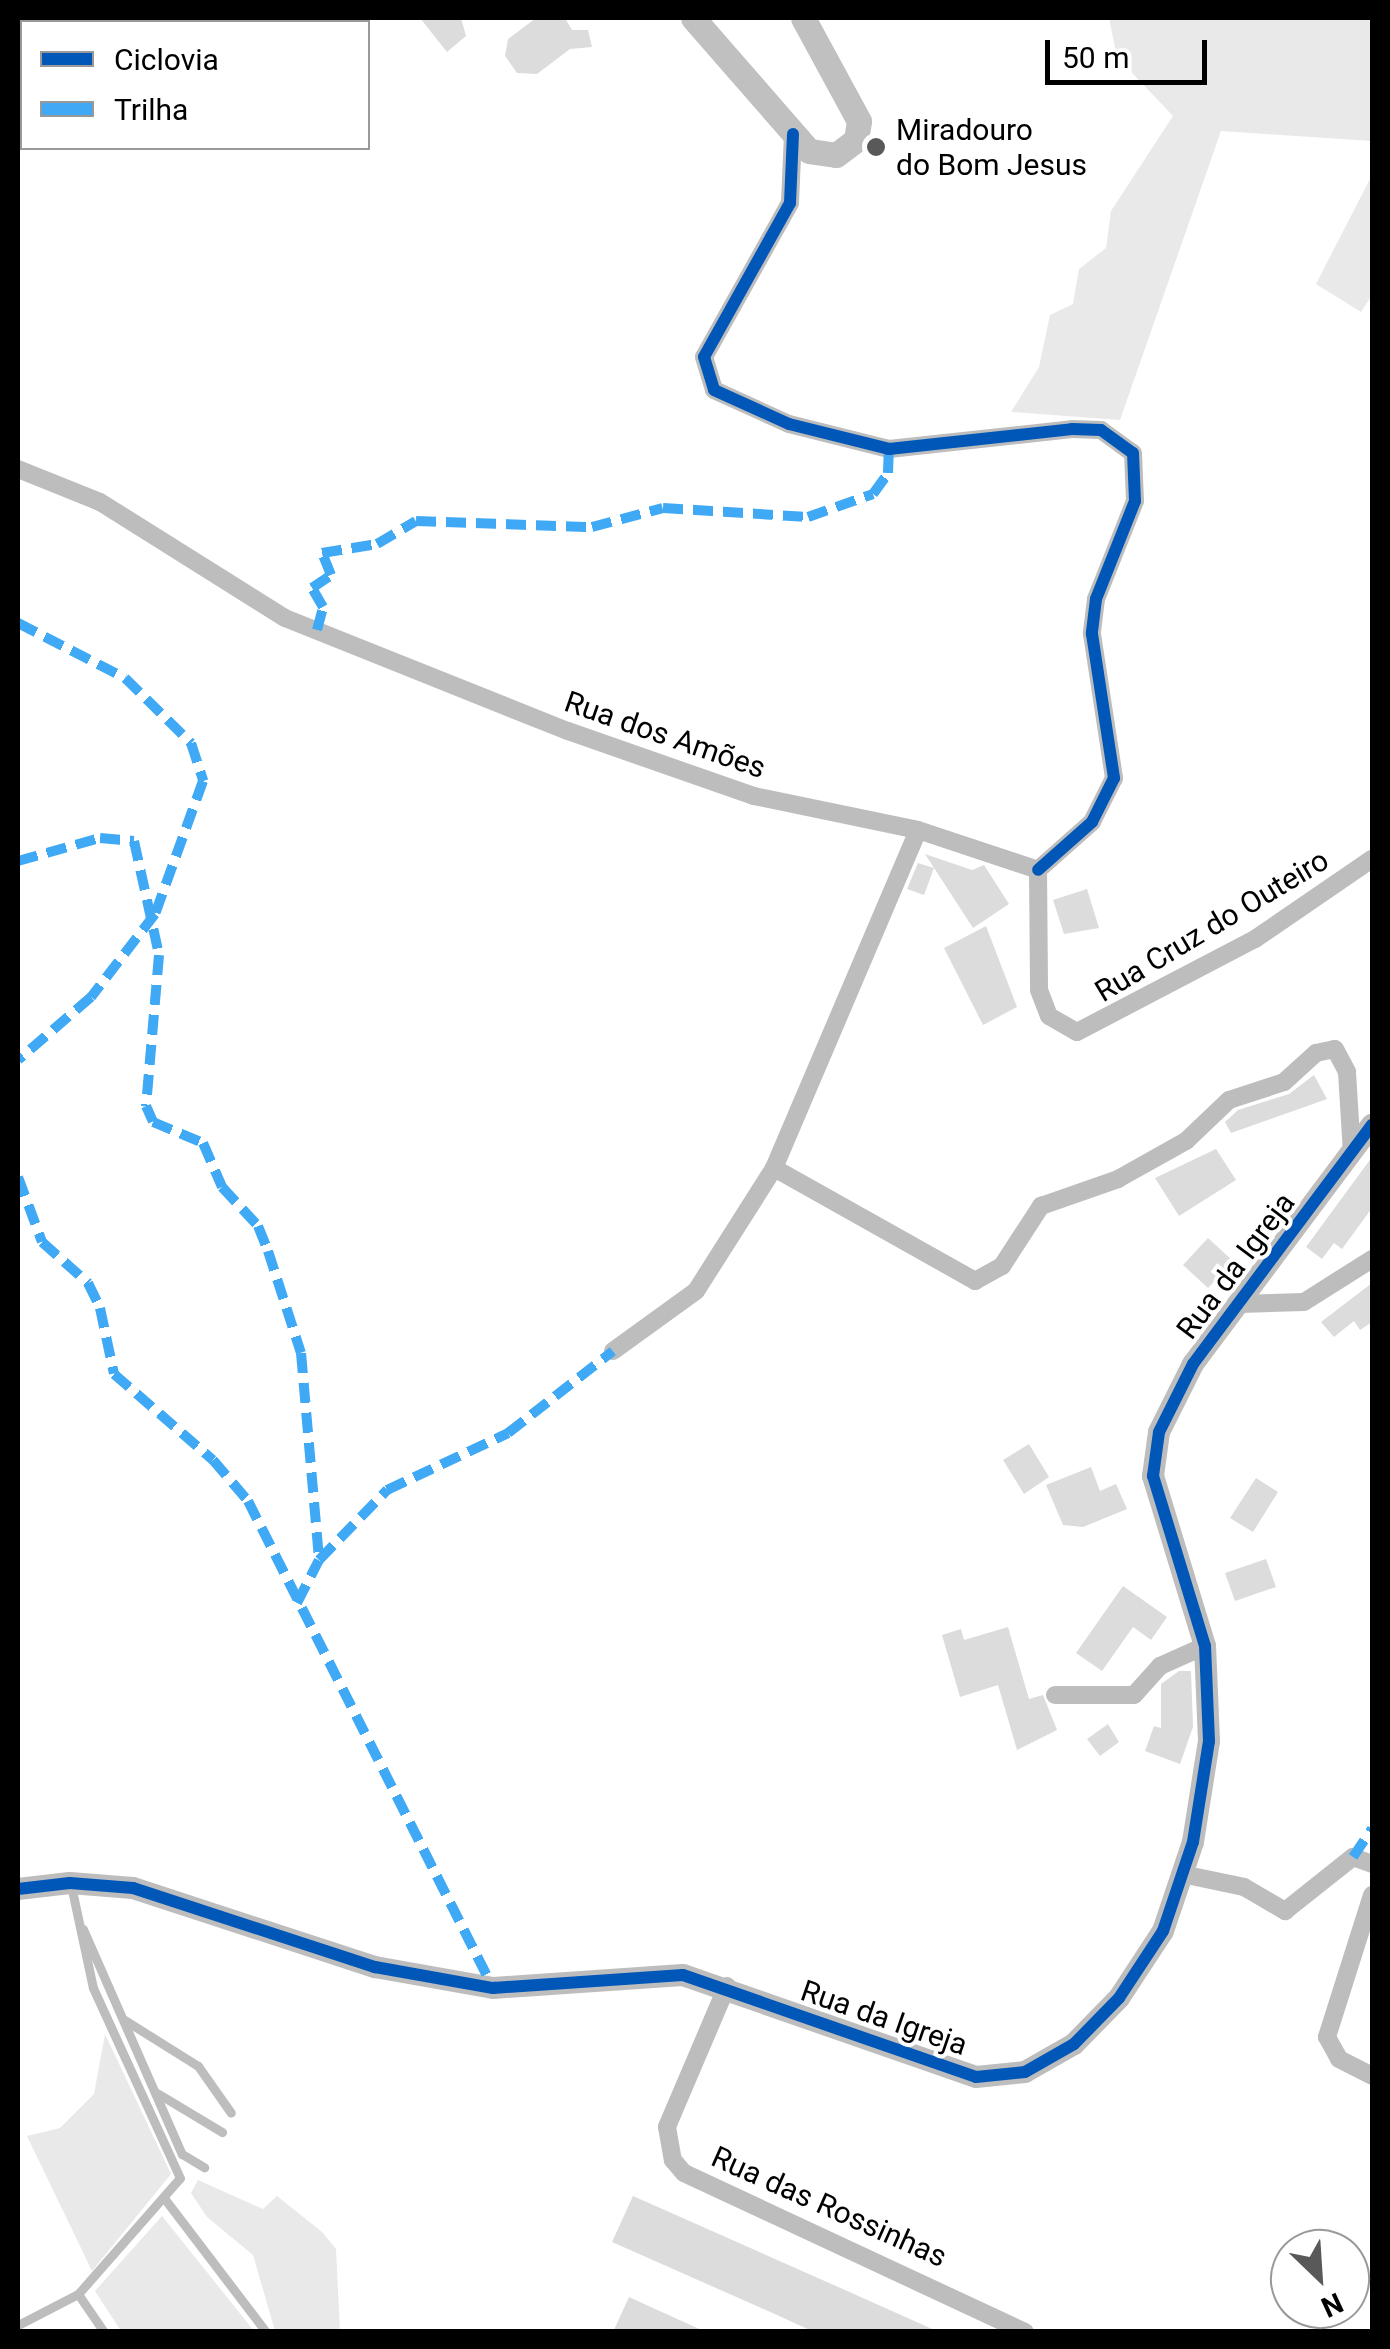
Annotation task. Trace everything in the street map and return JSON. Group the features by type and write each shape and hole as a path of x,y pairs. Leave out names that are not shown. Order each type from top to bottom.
{"main road":[{"path":"693,18 809,151 836,155 856,140 859,121 803,18"}],"street":[{"path":"793,134 790,203 704,357 714,390 788,424 889,450 1072,429 1100,430 1133,453 1134,502 1096,599 1092,634 1114,778 1092,822 1038,870"},
{"name":"Rua dos Amões","path":"18,469 100,502 285,618 676,770 799,808 918,830 1038,870"},
{"path":"613,1350 696,1291 774,1168 918,830"},
{"name":"Rua Cruz do Outeiro","path":"1038,870 1039,990 1050,1016 1077,1032 1256,939 1372,859"},
{"path":"774,1168 974,1281 1002,1266 1040,1206 1118,1179 1186,1141 1229,1100 1284,1082 1316,1053 1335,1048 1347,1072 1352,1153"},
{"name":"Rua da Igreja","path":"18,1889 70,1883 168,1896 434,1980 494,1988 682,1975 727,1986 874,2046 976,2076 1025,2072 1074,2044 1119,1998 1163,1932 1182,1874 1209,1740 1205,1646 1153,1476 1159,1432 1193,1364 1372,1124"},
{"path":"1238,1304 1304,1302 1372,1258"},
{"path":"1055,1695 1134,1695 1160,1666 1205,1646"},
{"path":"1182,1874 1244,1887 1285,1911 1353,1857 1372,1864"},
{"path":"1372,1895 1327,2037 1339,2058 1372,2076"},
{"name":"Rua das Rossinhas","path":"727,1986 668,2128 674,2160 684,2173 1024,2332"}],"lane":[{"path":"18,2326 78,2294 180,2178 104,2017 70,1883"},
{"path":"78,1917 182,2154 204,2168"},
{"path":"122,2019 198,2066 231,2113"},
{"path":"156,2093 222,2132"},
{"path":"164,2198 266,2332"},
{"path":"78,2294 104,2332"}],"shaded area":[{"path":"1109,18 1372,18 1372,141 1221,131 1120,420 1011,412 1039,367 1050,315 1073,304 1079,269 1106,248 1111,211 1173,116 1117,57"},
{"path":"1372,175 1372,295 1361,312 1316,284"},
{"path":"105,2034 171,2174 92,2271 27,2136 60,2128 94,2094"},
{"path":"198,2180 263,2209 277,2196 322,2232 336,2249 340,2331 275,2331 253,2255 207,2217 191,2193"},
{"path":"162,2216 254,2331 121,2331 95,2291"}],"building":[{"path":"420,18 461,18 466,36 447,52"},
{"path":"536,18 565,18 572,30 588,30 592,47 570,49 537,74 517,73 505,56 508,39"},
{"path":"925,854 972,870 984,865 1009,904 973,928"},
{"path":"918,863 934,868 924,895 907,889"},
{"path":"1087,889 1099,928 1064,934 1053,900"},
{"path":"986,926 1017,1007 983,1025 944,948"},
{"path":"1314,1075 1327,1099 1231,1133 1225,1122 1238,1110 1289,1094"},
{"path":"1216,1149 1236,1180 1179,1216 1155,1178"},
{"path":"1372,1157 1372,1208 1342,1249 1334,1243 1322,1259 1306,1247"},
{"path":"1208,1238 1233,1261 1208,1288 1183,1265"},
{"path":"1372,1283 1372,1322 1360,1330 1354,1321 1334,1337 1321,1322"},
{"path":"1029,1444 1049,1477 1024,1494 1003,1460"},
{"path":"1091,1467 1100,1491 1116,1484 1127,1509 1083,1527 1063,1525 1046,1485"},
{"path":"1256,1478 1278,1492 1253,1532 1230,1518"},
{"path":"1266,1559 1276,1587 1235,1601 1225,1573"},
{"path":"1123,1586 1167,1617 1151,1640 1133,1627 1102,1671 1076,1653"},
{"path":"1008,1627 1029,1699 1043,1695 1057,1730 1017,1750 998,1685 960,1697 942,1635 961,1629 964,1640"},
{"path":"1179,1671 1191,1671 1193,1727 1180,1764 1145,1751 1154,1726 1161,1728 1161,1684"},
{"path":"1108,1724 1119,1742 1100,1756 1087,1739"},
{"path":"633,2196 939,2332 814,2332 612,2242"},
{"path":"629,2297 653,2308 706,2332 613,2332"}],"marked path":[{"path":"317,630 323,607 312,588 331,575 322,553 377,544 416,521 592,527 663,508 808,517 873,494 888,473 889,449"},
{"path":"18,623 125,678 191,743 203,781 155,914 91,997 18,1060"},
{"path":"18,861 100,838 134,841 159,955 146,1106 153,1122 203,1143 222,1187 258,1226 268,1251 301,1353 319,1560"},
{"path":"18,1177 42,1242 88,1283 100,1308 114,1374 213,1460 248,1501 493,1988"},
{"path":"297,1603 319,1560 387,1490 508,1433 613,1351"},
{"path":"1353,1857 1372,1829"}],"cycle path":[{"path":"793,134 790,203 704,357 714,390 789,424 889,449 1072,429 1101,430 1133,453 1135,501 1096,599 1092,634 1114,778 1092,822 1038,870"},
{"path":"18,1889 70,1883 133,1888 375,1967 493,1988 683,1975 976,2077 1025,2072 1074,2044 1119,1998 1163,1931 1193,1842 1209,1741 1205,1646 1153,1476 1159,1432 1193,1364 1372,1125"}],"place":[{"name":"Miradouro do Bom Jesus","path":"876,147"}]}
